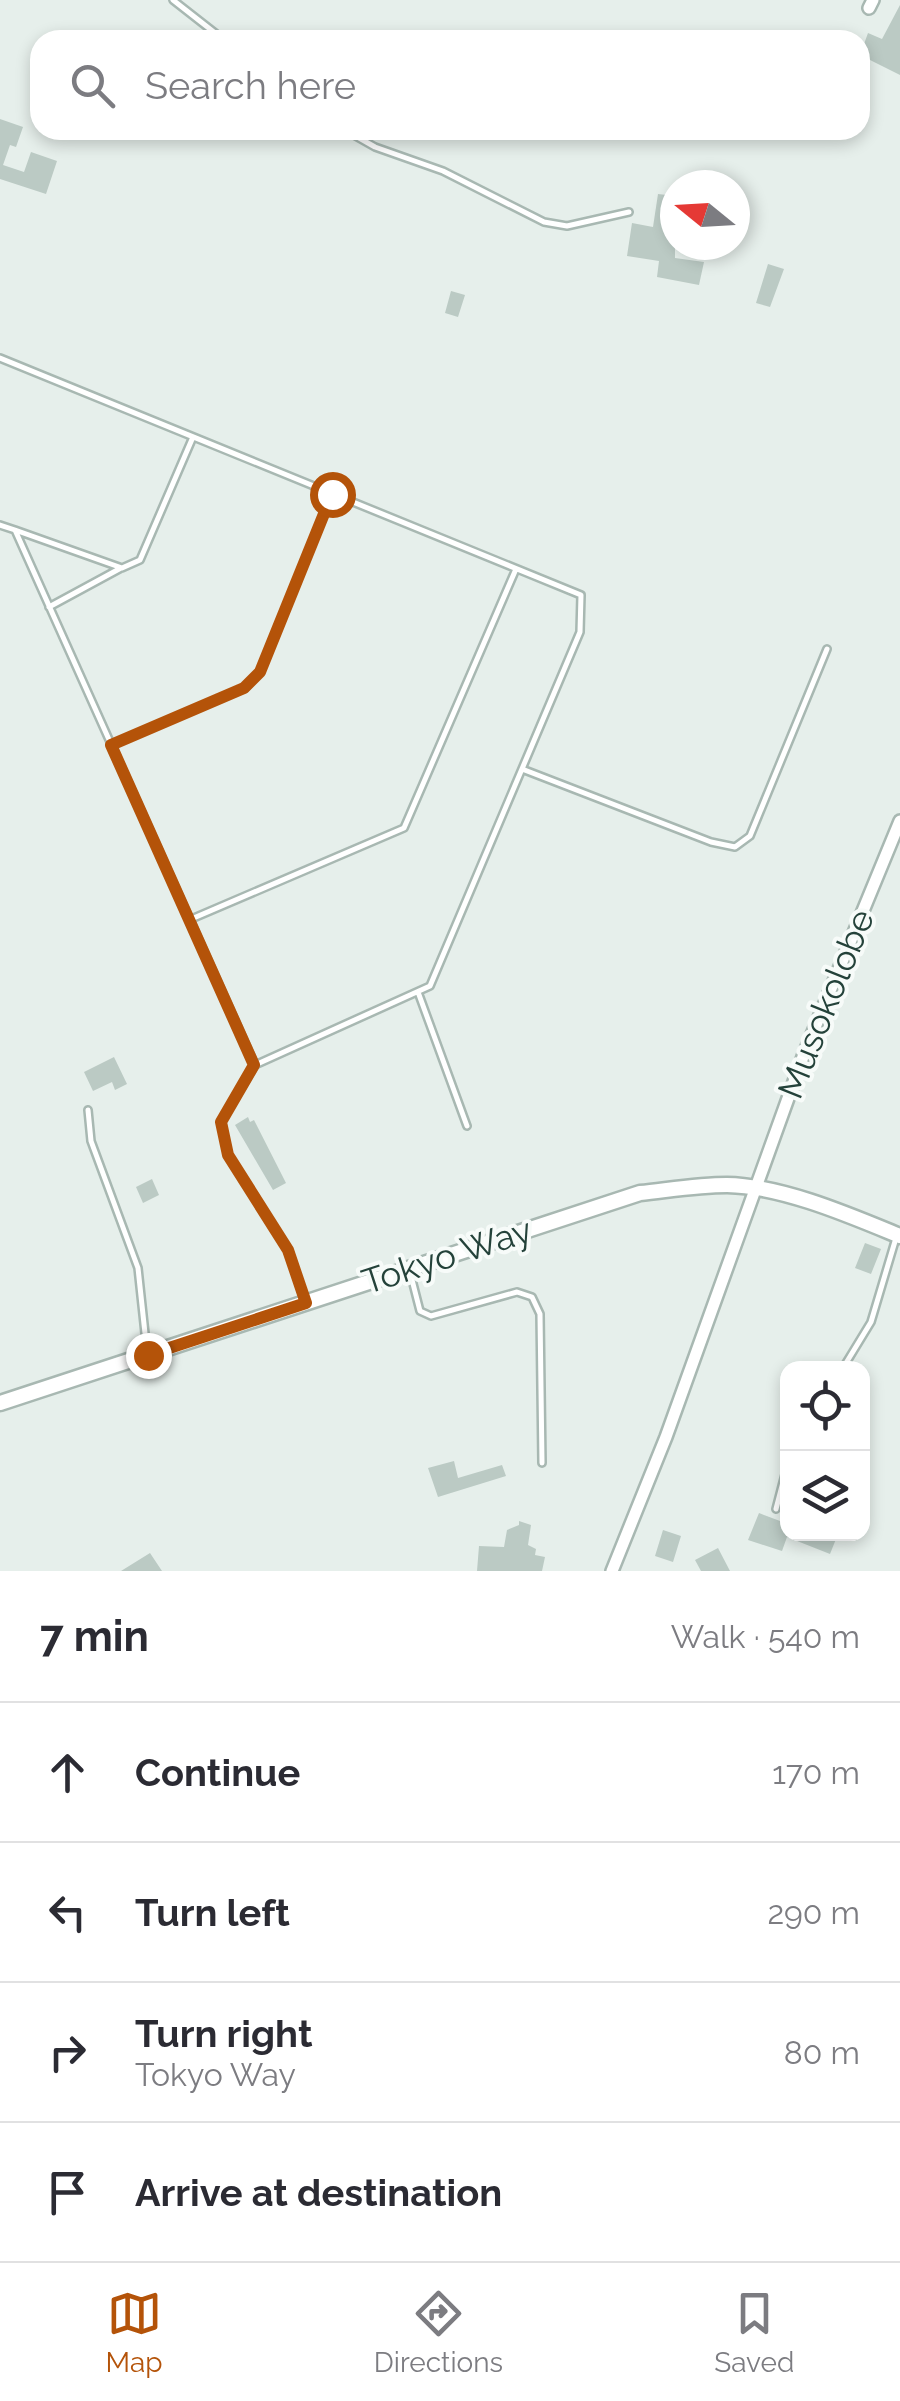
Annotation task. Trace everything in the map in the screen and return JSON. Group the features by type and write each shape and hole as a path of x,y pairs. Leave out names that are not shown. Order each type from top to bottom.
{"street":[{"name":"Musokolobe","path":"612,1571 666,1437 804,1054 900,821"},
{"name":"Tokyo Way","path":"0,1404 640,1193 726,1185 756,1188 842,1212 898,1235"}],"lane":[{"path":"173,0 211,30"},
{"path":"363,140 443,171 544,222 567,226 629,212"},
{"path":"0,358 581,596 580,632 430,986 254,1065 221,1122 228,1155 288,1250 306,1303"},
{"path":"49,607 140,560 193,437"},
{"path":"111,745 244,688 260,672 332,494"},
{"path":"0,524 122,568"},
{"path":"15,530 254,1065"},
{"path":"190,920 404,828 516,569"},
{"path":"522,769 711,842 736,847 750,836 827,649"},
{"path":"418,992 467,1126"},
{"path":"88,1110 91,1141 138,1268 148,1355"},
{"path":"847,1361 871,1322 898,1235"},
{"path":"409,1268 420,1312 431,1316 517,1292 532,1296 540,1314 542,1464"},
{"path":"776,1509 780,1494"}],"building":[{"path":"900,5 900,75 870,60 870,34 882,39"},
{"path":"0,119 23,127 16,147 10,145 3,165 24,172 31,152 57,161 46,194 0,179"},
{"path":"660,194 660,260 704,262 699,285 657,277 659,261 627,256 632,223 653,227"},
{"path":"768,264 784,269 770,307 756,303"},
{"path":"451,291 465,295 458,317 445,313"},
{"path":"114,1057 127,1084 115,1090 112,1082 93,1091 84,1072"},
{"path":"248,1117 250,1122 254,1120 286,1183 273,1190 235,1125"},
{"path":"152,1179 159,1195 143,1203 136,1187"},
{"path":"865,1243 881,1249 871,1274 855,1268"},
{"path":"454,1461 458,1478 502,1465 506,1476 438,1497 428,1468"},
{"path":"759,1513 780,1521 780,1541 786,1541 782,1551 748,1540"},
{"path":"519,1521 531,1525 528,1545 536,1549 535,1555 545,1557 542,1571 477,1571 479,1546 504,1547 507,1530 519,1525"},
{"path":"663,1530 681,1536 673,1562 655,1556"},
{"path":"797,1541 835,1541 830,1554"},
{"path":"718,1548 730,1571 701,1571 695,1560"},
{"path":"150,1553 162,1571 121,1571"}],"route":[{"path":"148,1355 306,1303 288,1250 228,1155 221,1122 254,1065 111,745 244,688 260,672 332,494"}]}
